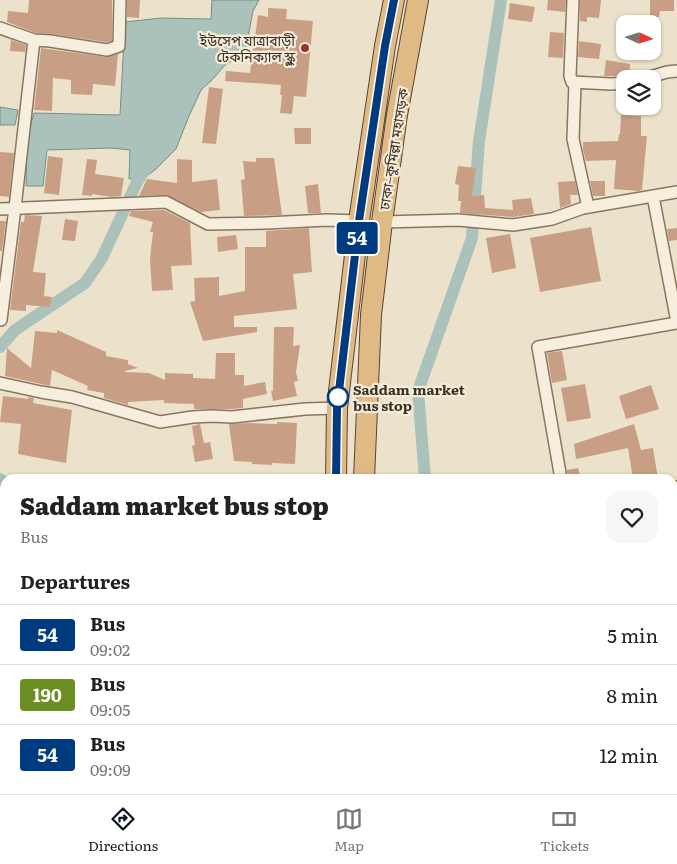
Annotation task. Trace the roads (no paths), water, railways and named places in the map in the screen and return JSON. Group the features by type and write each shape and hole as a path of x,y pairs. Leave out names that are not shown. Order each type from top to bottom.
{"highway":[{"name":"ঢাকা–কুমিল্লা মহাসড়ক","path":"336,474 337,408 359,221 385,46 394,0"},
{"name":"ঢাকা–কুমিল্লা মহাসড়ক","path":"364,474 371,315 397,116 418,0"}],"street":[{"path":"0,28 34,40 107,50 119,46 120,0"},
{"path":"572,0 570,76 572,82 616,84"},
{"path":"1,320 34,40"},
{"path":"661,74 677,71"},
{"path":"576,82 572,139 588,207"},
{"path":"382,222 458,220 514,225 552,219 588,207 677,192"},
{"path":"560,474 538,347 677,323 653,196"},
{"path":"0,209 166,202 208,224 327,220 359,221"},
{"path":"0,383 72,397 160,422 192,417 232,417 305,409 337,408"}],"water":[{"path":"212,0 259,0 253,11 245,53 226,64 201,90 176,149 156,169 143,179 129,179 130,150 111,148 47,150 43,186 26,186 27,138 34,113 120,115 125,22 161,18 211,19"},
{"path":"0,107 18,110 15,125 0,125"}],"waterway":[{"path":"425,474 418,391 472,238 479,141 501,0"},
{"path":"0,347 15,330 85,283 102,258 137,182 147,166"}],"place":[{"name":"ইউসেপ যাত্রাবাড়ী টেকনিক্যাল স্কুল","path":"305,48"},
{"name":"Saddam market bus stop","path":"338,397"}]}
